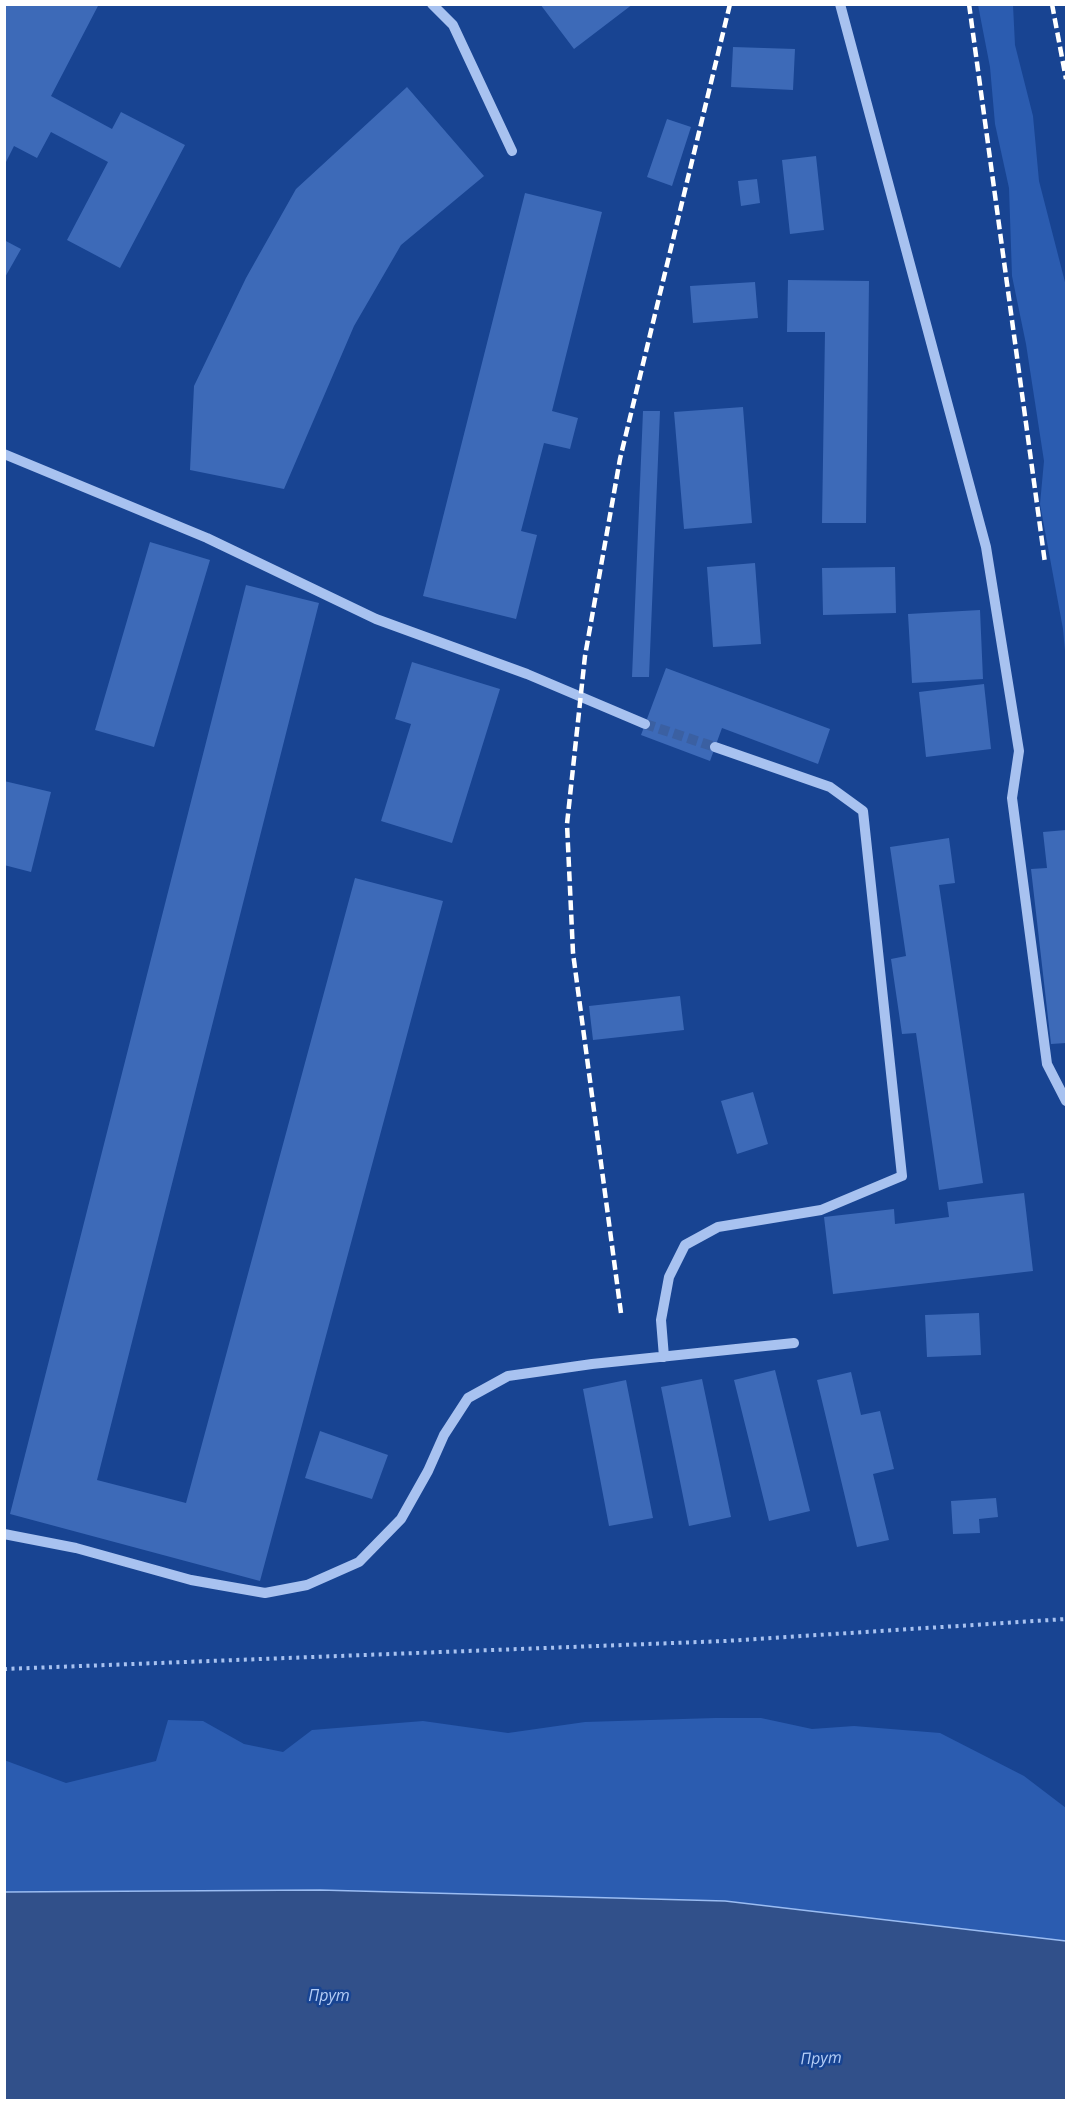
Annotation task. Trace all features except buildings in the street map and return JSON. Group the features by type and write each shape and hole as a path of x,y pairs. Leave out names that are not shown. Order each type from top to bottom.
{"lane":[{"path":"432,4 453,25 512,151"},
{"path":"840,4 986,547 1019,751 1012,798 1047,1064 1066,1101"},
{"path":"4,454 207,538 376,619 527,674 645,724"},
{"path":"664,1357 661,1320 669,1277 685,1245 718,1227 821,1210 902,1176 863,811 830,787 715,747"},
{"path":"4,1534 76,1548 191,1580 265,1593 307,1585 359,1562 401,1519 428,1471 444,1435 468,1398 508,1376 794,1343"}],"path":[{"path":"4,1669 725,1641 1066,1619"}],"shaded area":[{"path":"978,5 1013,5 1015,45 1033,116 1039,181 1066,286 1066,662 1063,629 1040,504 1044,461 1026,344 1012,276 1009,188 995,124 990,67"},
{"path":"761,1718 812,1729 854,1726 940,1733 1024,1776 1066,1808 1066,1941 725,1901 320,1890 5,1892 4,1760 66,1783 156,1761 168,1720 203,1721 244,1744 283,1752 312,1730 423,1721 508,1733 585,1722"}],"water":[{"name":"Прут","path":"320,1890 725,1901 1066,1941 1066,2100 5,2100 5,1892"}],"tunnel":[{"path":"645,724 715,747"}],"railway":[{"path":"621,1313 573,953 567,824 585,656 620,459 730,4"},
{"path":"969,4 1045,563"},
{"path":"1052,4 1066,79"}]}
